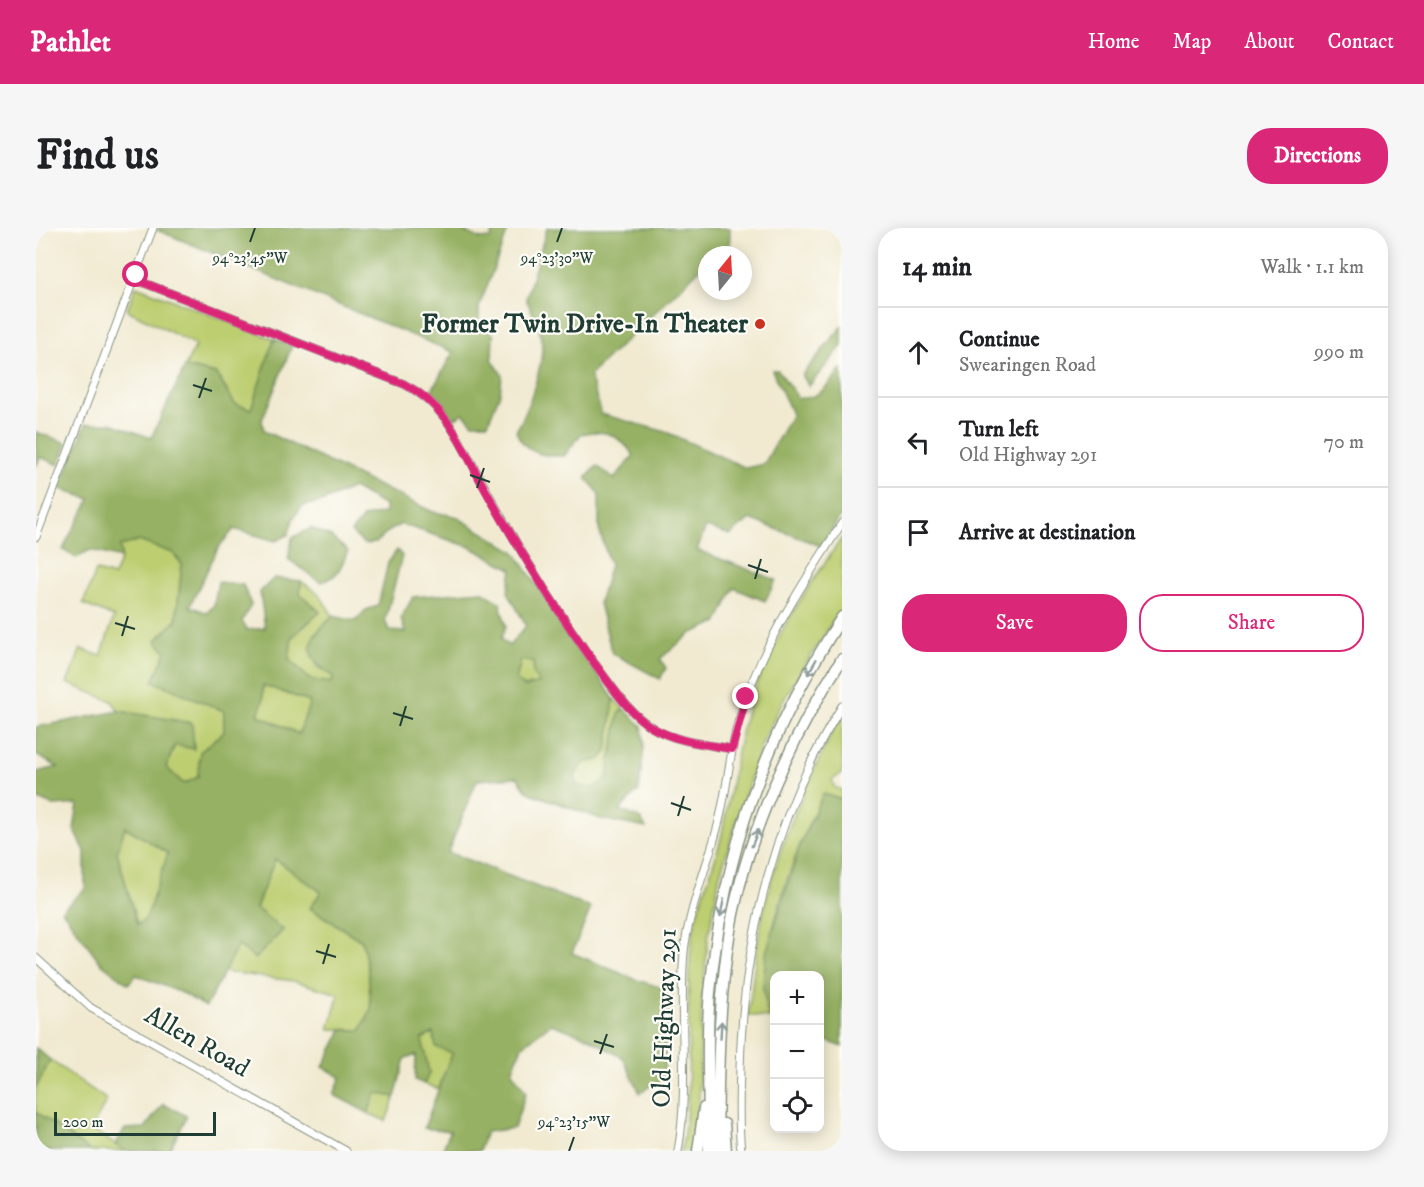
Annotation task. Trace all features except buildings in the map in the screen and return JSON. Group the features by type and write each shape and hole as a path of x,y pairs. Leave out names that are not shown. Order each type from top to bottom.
{"highway":[{"path":"709,1151 710,993 720,918 735,843 760,773 777,734 802,685 842,617"},
{"path":"717,1151 723,991 733,914 752,846 793,742 842,659"},
{"path":"720,1065 726,1151"},
{"path":"698,1151 708,1087"}],"street":[{"path":"36,537 153,228"},
{"path":"134,279 404,384 427,397 437,406 455,433 523,558 621,699 643,721 666,734 685,741 732,749"},
{"name":"Old Highway 291","path":"678,1151 682,1115 686,935 694,896 719,823 732,749 746,697 772,637 842,522"},
{"path":"741,1151 741,1026 749,956 758,913 772,861 795,798 821,743 842,706"},
{"name":"Allen Road","path":"36,958 91,1008 346,1151"}],"green space":[{"path":"158,228 456,228 481,239 491,238 493,228 509,228 479,307 479,323 493,334 492,359 502,375 500,393 488,423 473,423 463,413 452,420 443,405 431,392 453,352 157,230"},
{"path":"547,228 730,228 729,246 698,246 698,271 590,375 601,414 666,432 746,468 764,464 792,414 772,370 778,370 798,398 806,398 824,389 842,368 842,514 821,546 750,519 730,535 706,527 697,550 776,580 765,601 734,588 718,622 690,634 660,659 666,668 660,679 612,653 599,603 610,565 599,530 599,493 586,478 597,466 614,479 634,455 617,438 598,432 581,434 564,456 541,454 529,449 516,431 533,391 542,348 537,323 526,299"},
{"path":"136,286 274,339 251,410 235,404 216,374 185,367 196,345 127,310"},
{"path":"842,326 842,346 809,386 802,375"},
{"path":"274,339 292,346 262,420 264,431 433,512 455,516 514,551 614,699 607,750 601,759 583,763 575,775 577,786 593,788 607,779 619,714 623,708 642,726 644,746 639,790 620,810 641,819 646,828 601,819 528,792 517,777 477,780 448,852 591,908 572,953 637,980 669,990 663,1087 656,1082 640,1093 623,1058 588,1037 551,1024 522,1046 512,1072 526,1092 514,1128 486,1132 479,1151 442,1151 450,1131 424,1128 452,1053 436,1047 433,1033 422,1039 429,1073 424,1084 415,1080 416,1055 405,1058 395,1097 376,1093 368,1113 334,1095 341,1077 323,1067 342,1030 361,1030 371,1009 368,969 362,941 310,908 321,892 275,859 256,908 283,930 255,959 238,945 206,1007 182,993 136,975 128,984 100,962 62,910 85,889 85,851 74,829 78,804 54,806 36,798 36,772 58,767 36,755 36,727 119,711 192,723 194,749 175,745 166,767 184,784 198,777 200,752 224,732 224,711 153,681 166,652 156,640 176,621 182,564 173,553 139,541 120,546 121,558 90,550 76,558 63,550 90,499 59,488 86,424 111,423 151,438 185,367 216,374 235,404 251,409","holes":["353,488 385,506 385,513 364,517 351,532 364,544 376,543 386,533 401,524 470,547 512,569 508,592 526,626 509,646 501,639 506,626 500,603 482,591 413,597 401,618 405,632 390,631 385,621 402,556 397,550 388,563 378,606 366,610 355,621 333,616 317,633 313,641 311,655 315,662 334,677 331,683 309,679 289,659 292,637 320,612 300,594 301,581 274,578 260,592 265,628 247,630 242,621 251,605 243,585 218,582 214,605 207,613 190,606 218,548 234,529 276,541 288,535 294,517 302,506 322,502","521,660 533,662 533,674 539,683 525,687 516,680","263,685 310,702 299,734 258,715 263,701","125,827 168,853 146,919 137,925 117,852"]},
{"path":"36,432 67,443 59,465 40,457 36,467"},
{"path":"311,528 331,537 348,551 335,575 320,582 288,559 292,538"},
{"path":"842,538 842,607 783,700 761,746 720,874 708,939 702,1002 699,1101 694,1147 693,1151 681,1151 687,1100 688,998 693,933 720,842 743,726 760,675 771,651 797,605"},
{"path":"139,541 173,553 182,564 176,621 156,640 224,711 224,732 200,752 198,777 184,784 166,768 175,745 193,748 191,723 119,711 112,701 67,683 81,649 101,656 114,617 83,604 96,571 114,576 121,558 120,546"},
{"path":"301,581 319,594 333,616 314,635 316,666 334,677 331,684 309,679 289,659 292,637 320,612 300,594"},
{"path":"521,660 533,662 540,683 525,687 516,680"},
{"path":"262,684 310,702 299,734 258,715 262,701"},
{"path":"614,699 623,708 619,714 607,780 593,788 577,786 575,775 583,763 601,759 607,750"},
{"path":"842,713 842,773 832,780 834,787 842,790 842,799 823,794 790,873 771,935 766,966 765,994 769,1018 748,1015 759,934 775,868 805,789"},
{"path":"823,794 842,799 842,1047 824,1040 824,971 770,971 769,1018 763,988 766,953 799,848"},
{"path":"125,827 169,852 146,919 137,925 117,852"},
{"path":"275,859 321,892 310,908 362,941 368,969 371,1009 361,1030 329,1029 339,994 294,981 224,972 238,944 283,930 255,909"},
{"path":"433,1033 452,1052 439,1089 424,1084 429,1073 422,1039"},
{"path":"36,1048 50,1060 36,1088"},
{"path":"50,1060 107,1100 91,1129 125,1151 90,1151 36,1112 36,1088"},
{"path":"376,1092 395,1097 386,1121 368,1113"},
{"path":"163,1104 187,1116 169,1151 125,1151 115,1145 125,1129 145,1128"},
{"path":"36,1112 90,1151 36,1151"}],"place":[{"name":"Former Twin Drive-In Theater","path":"760,324"}],"route":[{"path":"136,275 134,279 404,384 427,397 437,406 455,433 523,558 621,699 643,721 666,734 685,741 732,749 746,697"}]}
